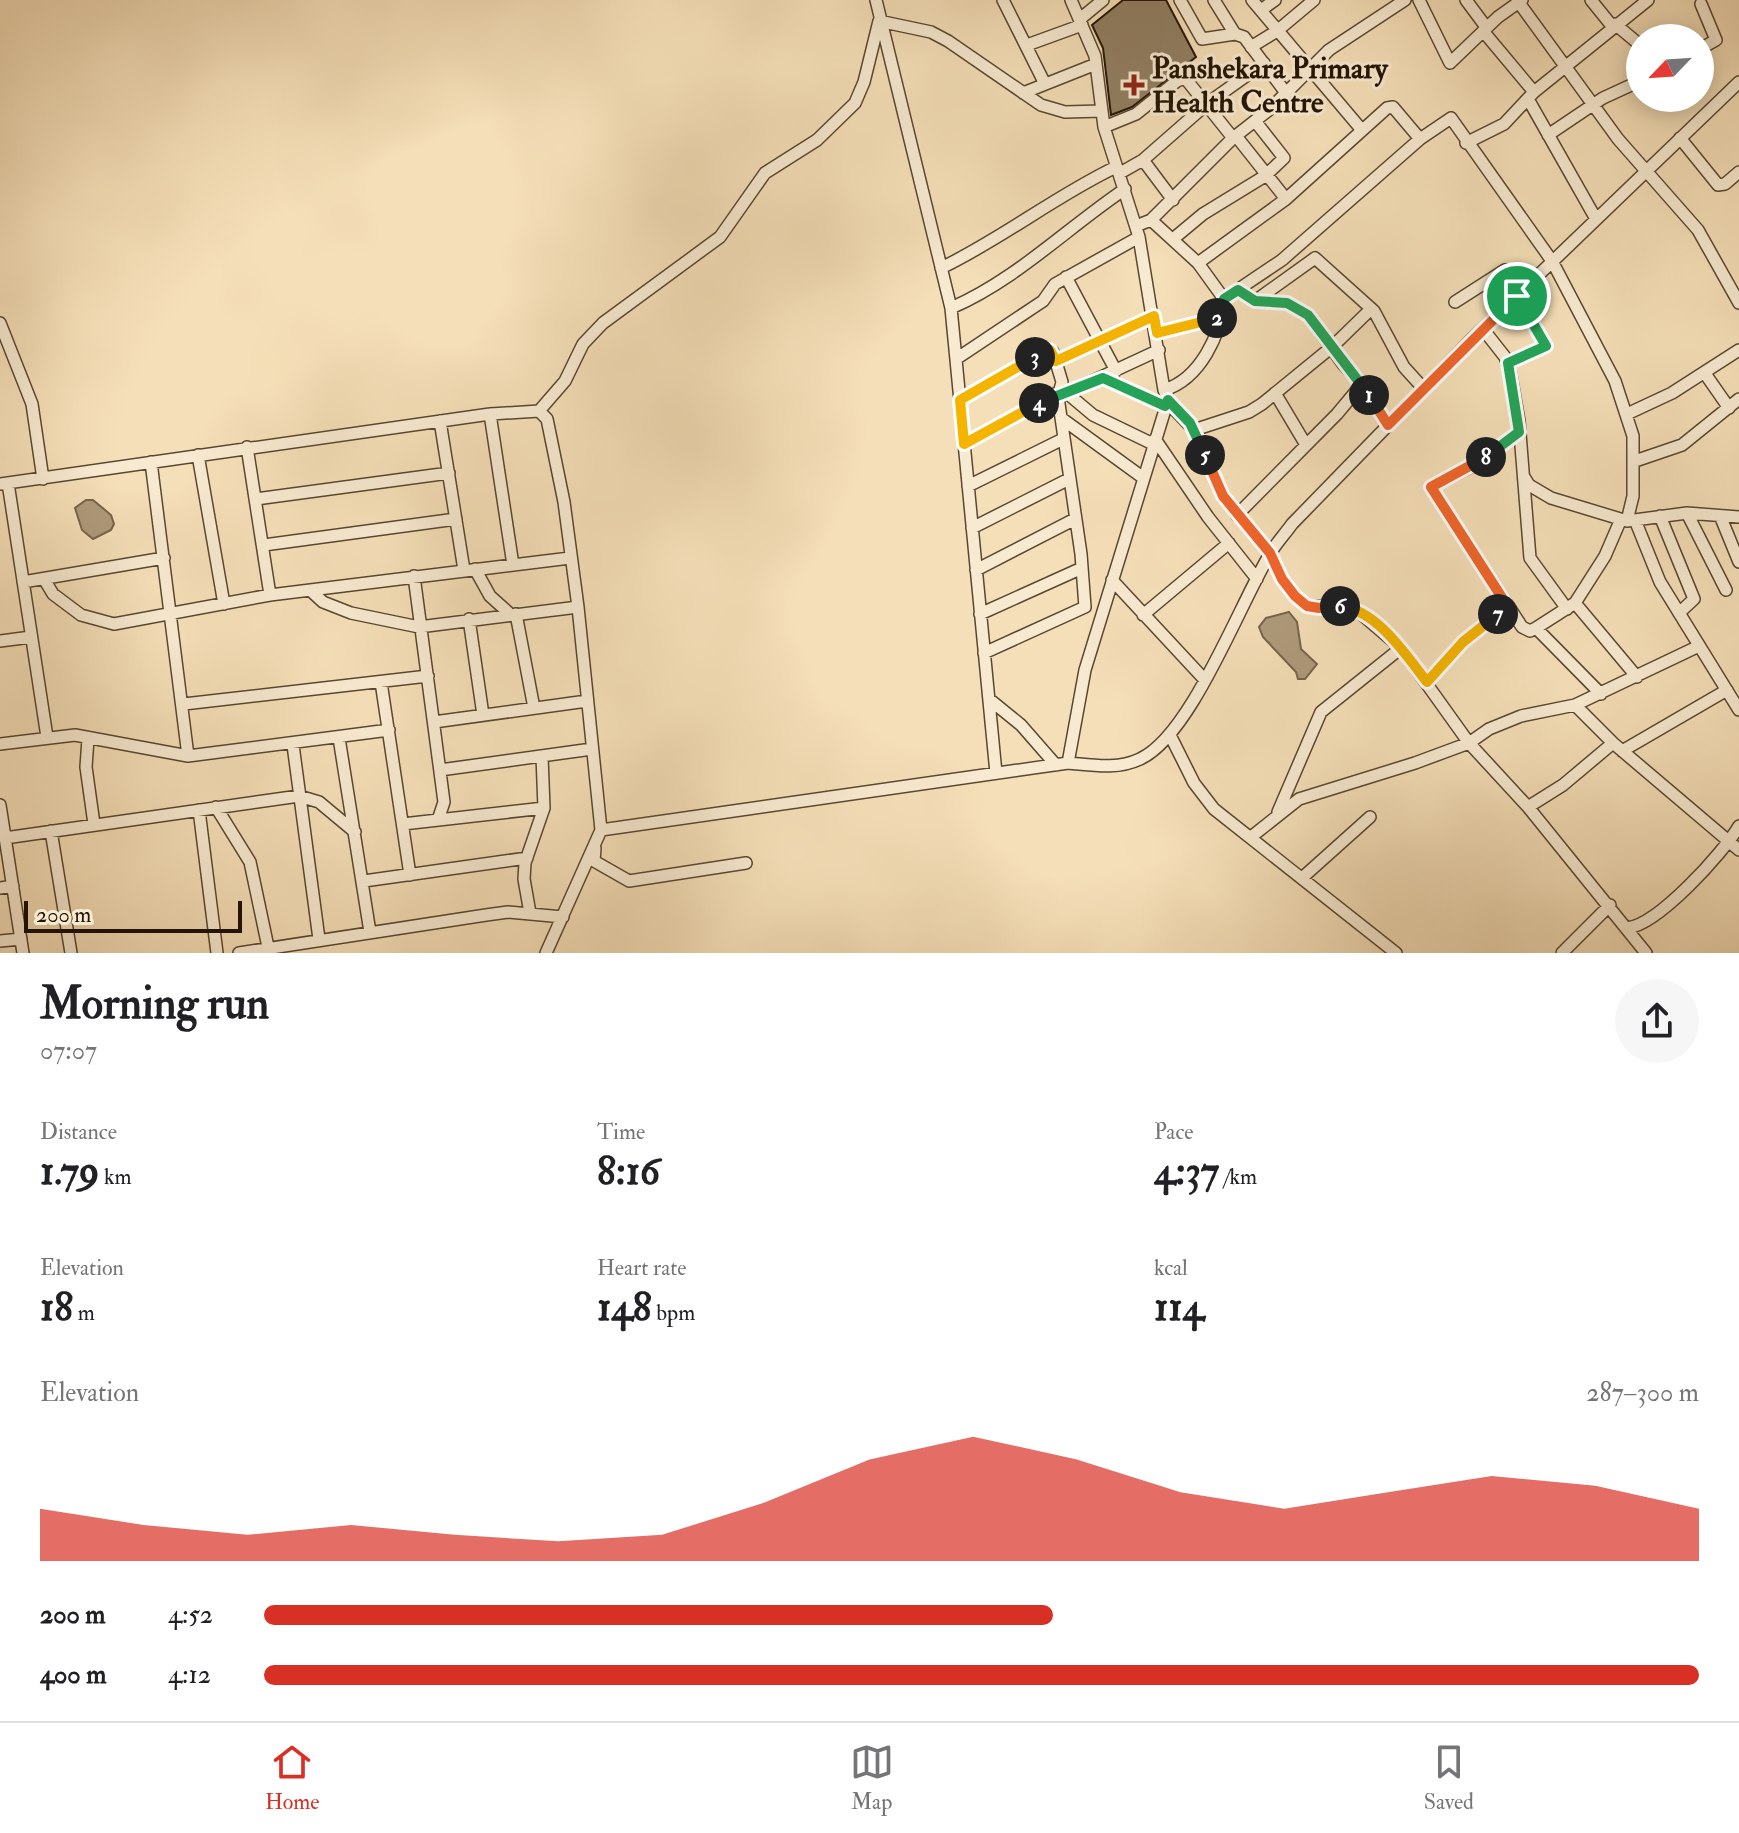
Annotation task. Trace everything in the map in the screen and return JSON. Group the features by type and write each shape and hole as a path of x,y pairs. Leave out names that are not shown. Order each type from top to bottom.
{"street":[{"path":"876,0 951,308 996,773"},
{"path":"1003,0 1045,84"},
{"path":"1062,764 1085,670 1166,399 1138,232 1104,127 1096,64 1071,0"},
{"path":"1027,45 1081,22 1103,0"},
{"path":"1180,0 1202,39 1235,34 1244,37 1286,93"},
{"path":"1214,0 1235,34"},
{"path":"1252,0 1361,129"},
{"path":"1261,10 1275,0"},
{"path":"956,359 1043,301 1050,287 1138,232 1234,137 1340,42 1405,0"},
{"path":"1419,0 1448,63 1520,1 1644,171 1698,230 1739,303"},
{"path":"1466,0 1531,96 1548,135 1596,219"},
{"path":"1591,0 1626,34"},
{"path":"1466,143 1497,129 1614,25 1648,0"},
{"path":"1251,47 1277,31 1313,1"},
{"path":"1701,4 1709,24"},
{"path":"879,21 931,32 1053,110 1102,111"},
{"path":"47,737 23,582 3,481 43,479 490,414 539,411 565,381 583,344 603,323 720,237 765,173 817,140 855,103 879,21"},
{"path":"941,268 984,246 1064,193 1143,160 1208,103 1264,63"},
{"path":"1023,93 1096,64"},
{"path":"1104,127 1136,114 1182,78 1208,103 1286,199"},
{"path":"598,834 996,773 1062,764 1110,767 1140,759 1170,735 1204,679 1270,553 1316,498 1519,293 1739,82"},
{"path":"1548,135 1603,98 1626,87"},
{"path":"1198,263 1286,199 1361,129 1393,107 1420,139"},
{"path":"1224,299 1282,260 1420,139 1449,118 1552,261 1615,381 1627,414 1635,461 1628,520 1605,556 1571,606 1536,628 1526,630 1431,487 1476,464 1519,432"},
{"path":"1173,239 1212,208 1265,176 1285,156 1255,121"},
{"path":"1680,138 1718,185 1725,184 1739,172"},
{"path":"1143,160 1173,200"},
{"path":"951,308 1000,284 1076,222 1125,189"},
{"path":"1151,220 1198,263 1224,299 1222,317 1197,369 1166,399"},
{"path":"1255,301 1315,258 1371,309 1404,367 1423,388"},
{"path":"1455,302 1505,270 1546,346 1508,363"},
{"path":"1066,277 1116,371"},
{"path":"1238,290 1255,301 1287,303 1299,309 1333,346 1388,425"},
{"path":"1194,430 1249,412 1333,346 1371,309"},
{"path":"1056,361 1154,316"},
{"path":"1157,333 1222,317"},
{"path":"0,323 32,404 43,479"},
{"path":"1483,329 1508,363 1519,432 1530,558 1637,677"},
{"path":"960,400 1047,350 1053,352 1062,386 1063,439 1082,568 1085,607 984,653"},
{"path":"964,444 1159,350"},
{"path":"1627,414 1706,375 1739,350"},
{"path":"1706,375 1729,408"},
{"path":"1103,378 1166,399 1194,430 1223,496 1270,553 1282,579 1307,606 1346,607 1360,613 1401,648 1469,743 1528,807 1646,953"},
{"path":"1237,515 1362,384"},
{"path":"1275,393 1306,445"},
{"path":"1061,395 1093,415 1154,441 1257,579"},
{"path":"1635,461 1682,445 1739,399"},
{"path":"539,411 547,419 553,440 578,607 598,834 594,861 629,881 746,863"},
{"path":"490,414 513,565"},
{"path":"1061,418 1142,477"},
{"path":"440,421 456,519 470,570 490,596 513,614 534,708"},
{"path":"968,486 1063,439"},
{"path":"247,447 270,595"},
{"path":"198,455 224,604"},
{"path":"151,462 184,704 188,756"},
{"path":"256,499 449,473"},
{"path":"1523,474 1529,485 1551,498 1628,520 1687,513 1739,517"},
{"path":"972,528 1069,479"},
{"path":"1687,513 1726,590"},
{"path":"1660,516 1694,599 1679,613"},
{"path":"1721,518 1739,562"},
{"path":"264,545 456,519"},
{"path":"976,570 1075,519"},
{"path":"1628,520 1679,613 1739,710"},
{"path":"1143,615 1229,543"},
{"path":"23,582 164,558"},
{"path":"44,579 53,594 81,615 114,624 270,595 570,558"},
{"path":"980,614 1082,568"},
{"path":"414,576 444,802 438,820"},
{"path":"1112,580 1204,679"},
{"path":"310,590 323,602 351,613 419,627 578,607"},
{"path":"1427,682 1463,642 1508,607"},
{"path":"469,619 483,715"},
{"path":"1536,628 1601,694"},
{"path":"0,641 31,637"},
{"path":"1251,837 1278,813 1314,793 1469,743 1499,724 1575,705 1699,646"},
{"path":"1278,813 1321,712 1401,648"},
{"path":"184,704 428,676"},
{"path":"381,682 410,875"},
{"path":"1622,751 1727,690"},
{"path":"989,699 1062,764"},
{"path":"434,722 587,701"},
{"path":"1575,705 1622,751 1734,846"},
{"path":"0,744 75,735 188,756 293,745 389,730"},
{"path":"1170,735 1202,797 1396,953"},
{"path":"339,738 370,932"},
{"path":"88,739 86,767 94,824"},
{"path":"1528,807 1563,785 1613,743"},
{"path":"293,745 320,953"},
{"path":"440,770 592,749"},
{"path":"530,913 524,879 527,858 544,808 542,756"},
{"path":"5,838 299,796 319,802 355,832"},
{"path":"0,805 5,838 6,887 23,953"},
{"path":"216,807 250,862 268,947"},
{"path":"403,824 544,808"},
{"path":"199,810 217,953"},
{"path":"1302,878 1370,817"},
{"path":"1627,928 1641,924 1734,846 1739,826"},
{"path":"51,831 71,953"},
{"path":"546,953 598,834"},
{"path":"364,881 527,858"},
{"path":"1562,953 1610,905"},
{"path":"239,953 486,915 530,913 563,917"},
{"path":"0,941 21,939"}],"shaded area":[{"path":"86,500 93,500 111,515 114,524 111,530 93,539 82,530 75,508"},
{"path":"1289,612 1297,622 1301,649 1317,664 1305,679 1298,679 1296,672 1263,637 1259,627 1266,618"}],"building":[{"name":"Panshekara Primary Health Centre","path":"1123,0 1166,0 1196,57 1132,107 1111,115 1103,48 1092,25"}],"place":[{"name":"Panshekara Primary Health Centre","path":"1134,85"}],"route":[{"path":"1238,290 1255,301 1287,303 1308,315 1333,346 1337,357 1362,384 1388,425 1517,296 1546,343 1546,346 1508,363 1519,432 1476,464 1431,487 1508,607 1463,642 1427,682 1401,648 1360,613 1346,607 1307,606 1295,596 1282,579 1270,553 1223,496 1190,423 1168,400 1165,406 1103,378 1058,397 1057,393 964,444 960,400 1047,350 1053,352 1056,361 1154,316 1157,333 1222,317 1224,299 1238,290"}]}
